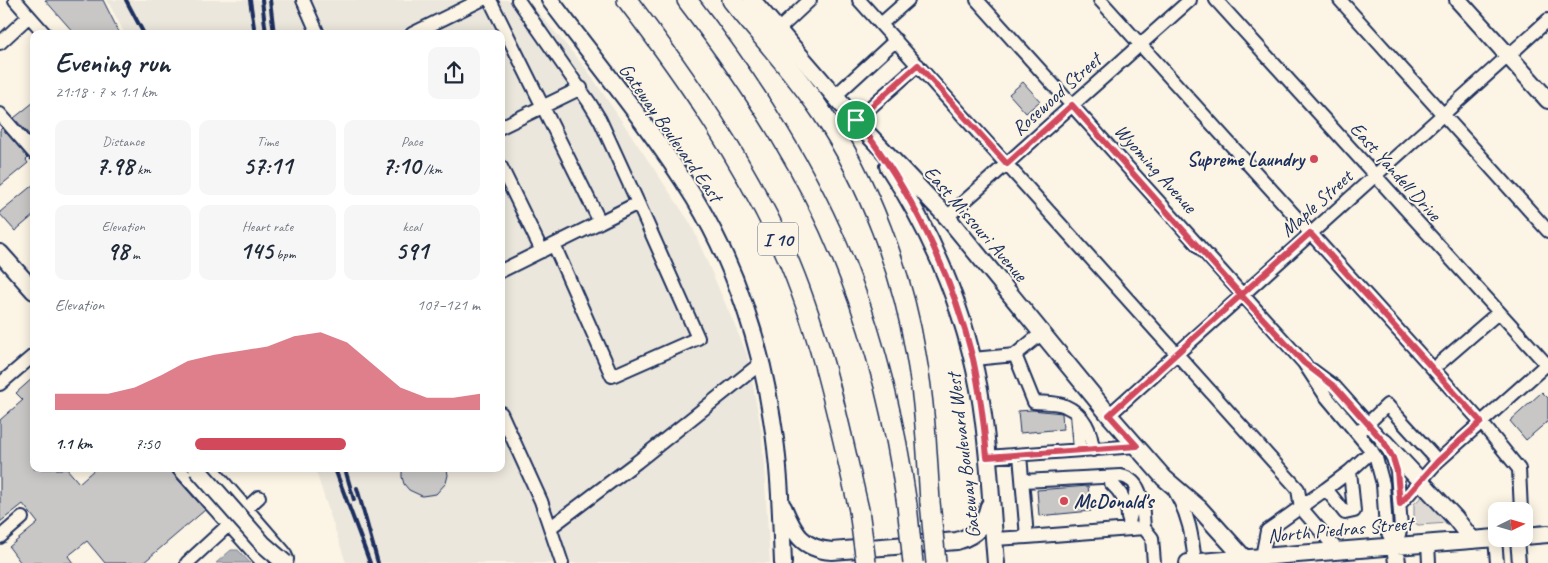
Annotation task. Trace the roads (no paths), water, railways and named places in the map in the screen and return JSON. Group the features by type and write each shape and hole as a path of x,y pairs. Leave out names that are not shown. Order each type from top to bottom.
{"highway":[{"name":"I 10","path":"626,0 703,103 743,171 785,253 820,351 859,510 866,563"},
{"name":"I 10","path":"687,0 721,44 752,89 786,144 818,204 850,276 870,335 901,461 912,563"},
{"path":"732,0 822,114 862,185 889,249 907,310 917,358 923,406 936,563"}],"main road":[{"name":"Gateway Boulevard East","path":"550,0 665,153 696,200 729,267 745,310 761,363 772,420 780,500 783,563"},
{"name":"East Missouri Avenue","path":"752,0 860,125 947,216 1109,415 1164,478 1200,508 1244,558"},
{"path":"1458,0 1548,100"},
{"name":"Gateway Boulevard West","path":"860,125 910,202 931,242 952,291 973,359 979,391 996,563"},
{"path":"0,253 30,287"},
{"path":"1378,447 1421,480 1456,518 1472,540"},
{"path":"200,472 263,544 286,563"},
{"path":"780,500 796,533 803,541 817,549 832,551 957,541 967,538 973,535 985,519 990,499"},
{"path":"1533,535 1548,534"},
{"name":"North Piedras Street","path":"1188,563 1488,539"},
{"name":"Wyoming Avenue","path":"1395,546 1397,563"}],"street":[{"path":"15,0 41,30"},
{"path":"302,0 316,30"},
{"path":"434,29 481,0"},
{"path":"490,0 505,30"},
{"path":"505,174 548,248 612,376 698,338 600,120 581,88 518,0"},
{"path":"778,30 810,0"},
{"path":"859,0 1298,489 1301,508 1338,551"},
{"path":"881,24 908,0"},
{"name":"Wyoming Avenue","path":"977,0 1241,295 1304,363 1335,387 1368,424 1378,447 1378,464 1383,484 1386,529 1395,546"},
{"path":"1100,0 1481,422 1520,469 1521,502"},
{"name":"Rosewood Street","path":"947,216 1190,0"},
{"name":"East Yandell Drive","path":"1216,0 1548,364"},
{"path":"1340,0 1548,231"},
{"path":"0,43 29,16"},
{"name":"Maple Street","path":"1109,415 1548,20"},
{"path":"505,30 600,222"},
{"path":"835,96 896,40"},
{"path":"860,125 918,65"},
{"path":"505,125 581,88"},
{"path":"0,114 30,148"},
{"path":"505,269 638,203"},
{"path":"1440,363 1500,312"},
{"path":"973,359 1015,355 1042,333"},
{"path":"1015,355 1034,402 1064,405 1077,414 1089,427 1092,435 1093,450"},
{"path":"0,384 30,359"},
{"path":"551,527 637,462 761,363"},
{"name":"Wyoming Avenue","path":"1304,363 1325,395 1357,434 1393,458 1397,471 1401,528 1395,546"},
{"path":"1400,504 1438,461 1548,364"},
{"path":"1357,434 1387,405 1438,461"},
{"path":"1077,414 1080,450"},
{"path":"505,422 551,527 562,563"},
{"path":"987,457 1137,446"},
{"path":"1262,557 1267,531 1350,471 1378,447"},
{"path":"1020,455 1027,536"},
{"path":"1326,489 1345,513 1354,511 1350,471"},
{"path":"183,472 263,563"},
{"path":"215,472 284,552 287,558 286,563"},
{"path":"1023,485 1126,477 1134,482 1141,492 1144,528"},
{"name":"East Missouri Avenue","path":"1164,478 1175,491 1187,515 1191,527 1195,563"},
{"path":"1023,485 1122,482 1130,486 1135,493 1136,502 1129,523"},
{"path":"187,563 259,496"},
{"path":"0,537 22,518"},
{"path":"994,539 1129,523 1144,528 1152,538 1154,563"},
{"path":"1428,543 1429,563"},
{"path":"1496,548 1497,563"},
{"path":"1518,548 1519,563"}],"railway":[{"path":"126,0 142,30"},
{"path":"250,0 254,30"},
{"path":"262,0 266,30"},
{"path":"270,0 274,30"},
{"path":"336,472 370,563"},
{"path":"346,472 354,500"},
{"path":"357,488 378,563"}],"place":[{"name":"Supreme Laundry","path":"1314,159"},
{"name":"McDonald's","path":"1064,501"}]}
